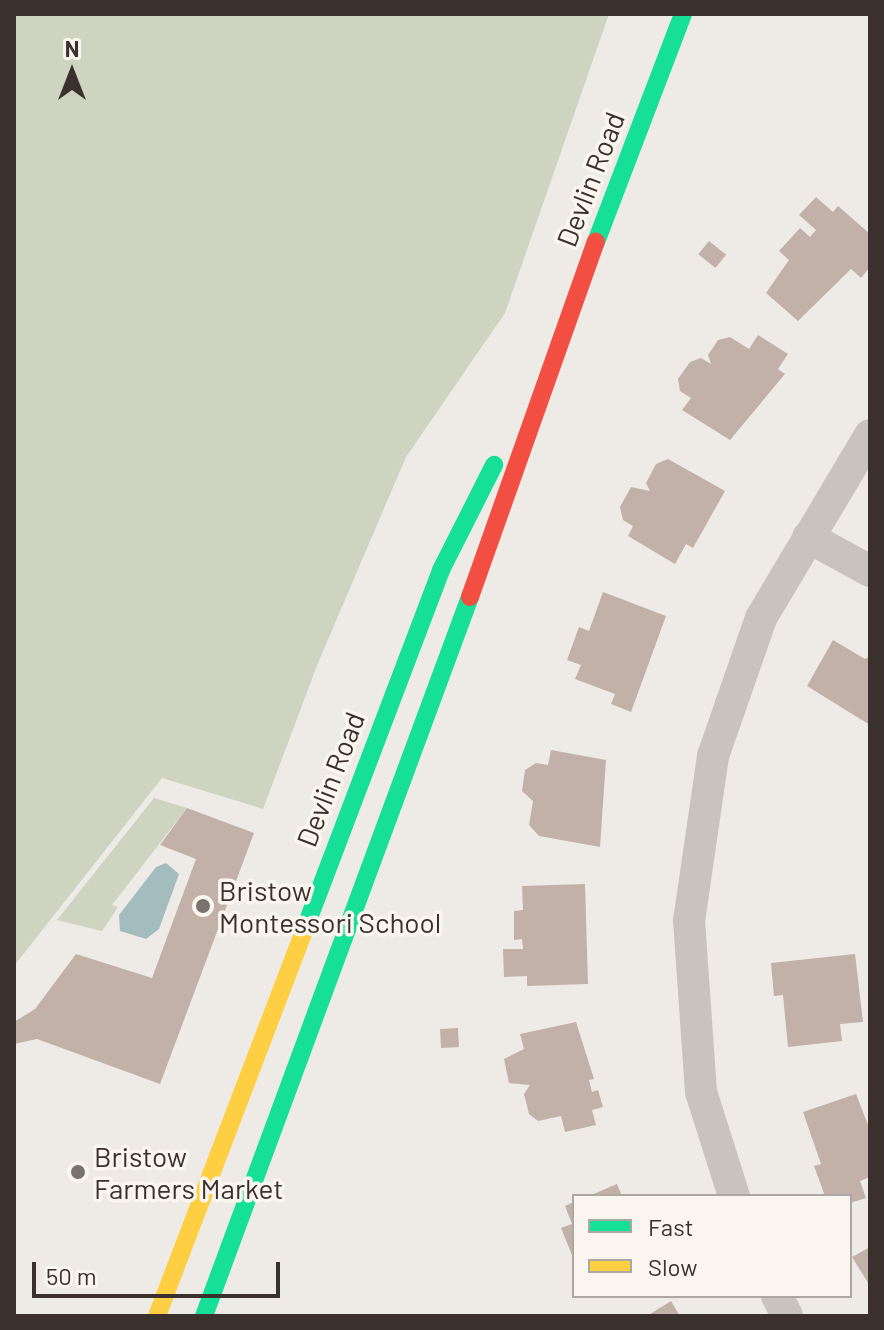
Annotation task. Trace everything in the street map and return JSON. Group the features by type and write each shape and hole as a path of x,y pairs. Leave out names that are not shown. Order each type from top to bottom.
{"main road":[{"name":"Devlin Road","path":"204,1316 508,494 549,364 683,14"},
{"name":"Devlin Road","path":"157,1316 441,570 549,364"}],"street":[{"path":"733,1194 701,1092 689,921 713,756 761,618 870,435"},
{"path":"808,537 870,571"},
{"path":"778,1298 787,1316"}],"green space":[{"path":"14,14 609,14 505,313 406,457 318,663 263,809 162,778 14,966"},
{"path":"154,798 187,808 112,905 118,907 102,931 57,920"}],"water":[{"path":"166,863 179,874 159,929 146,939 120,931 119,915 156,867"}],"building":[{"path":"816,197 833,212 838,206 870,234 870,267 861,278 851,269 798,321 766,293 789,260 779,251 800,228 810,237 816,230 799,215"},
{"path":"709,241 726,255 715,268 698,254"},
{"path":"758,335 788,354 778,369 785,374 730,440 682,410 691,398 680,391 678,379 690,362 701,358 711,364 708,355 718,340 730,337 749,349"},
{"path":"668,459 725,491 693,548 686,544 675,564 628,536 633,526 623,520 620,507 631,487 650,491 646,483 656,464"},
{"path":"603,592 666,616 631,712 611,704 615,694 575,679 581,665 567,660 579,627 589,631"},
{"path":"833,640 865,659 870,656 870,725 807,686"},
{"path":"551,750 606,760 600,847 539,836 529,825 533,801 522,791 525,770 536,763 548,765"},
{"name":"Bristow Montessori School","path":"187,808 254,833 160,1084 37,1039 14,1044 14,1022 35,1009 76,954 152,978 196,859 160,845"},
{"path":"585,884 588,984 527,986 527,976 504,977 503,949 523,949 522,939 514,940 514,911 523,910 522,886"},
{"path":"855,954 863,1022 840,1024 842,1041 788,1047 783,995 774,996 771,963"},
{"path":"576,1022 594,1079 589,1080 592,1092 598,1090 603,1107 592,1110 596,1125 565,1132 561,1116 538,1121 529,1114 524,1094 530,1085 509,1083 504,1059 524,1049 520,1034"},
{"path":"458,1028 459,1047 441,1048 440,1029"},
{"path":"856,1094 870,1130 870,1177 860,1181 866,1198 852,1202 852,1194 824,1194 814,1166 821,1164 803,1112"},
{"path":"617,1184 621,1194 594,1194"},
{"path":"572,1203 572,1224 565,1206"},
{"path":"572,1224 572,1255 561,1228"},
{"path":"870,1247 870,1286 852,1257"},
{"path":"671,1301 680,1316 647,1316"}],"traffic: fast":[{"path":"596,242 683,14"},
{"path":"304,931 441,570 494,465"},
{"path":"204,1316 470,597"}],"traffic: slow":[{"path":"157,1316 304,931"}],"traffic: jam":[{"path":"470,597 596,242"}],"place":[{"name":"Bristow Montessori School","path":"203,906"},
{"name":"Bristow Farmers Market","path":"78,1172"}]}
